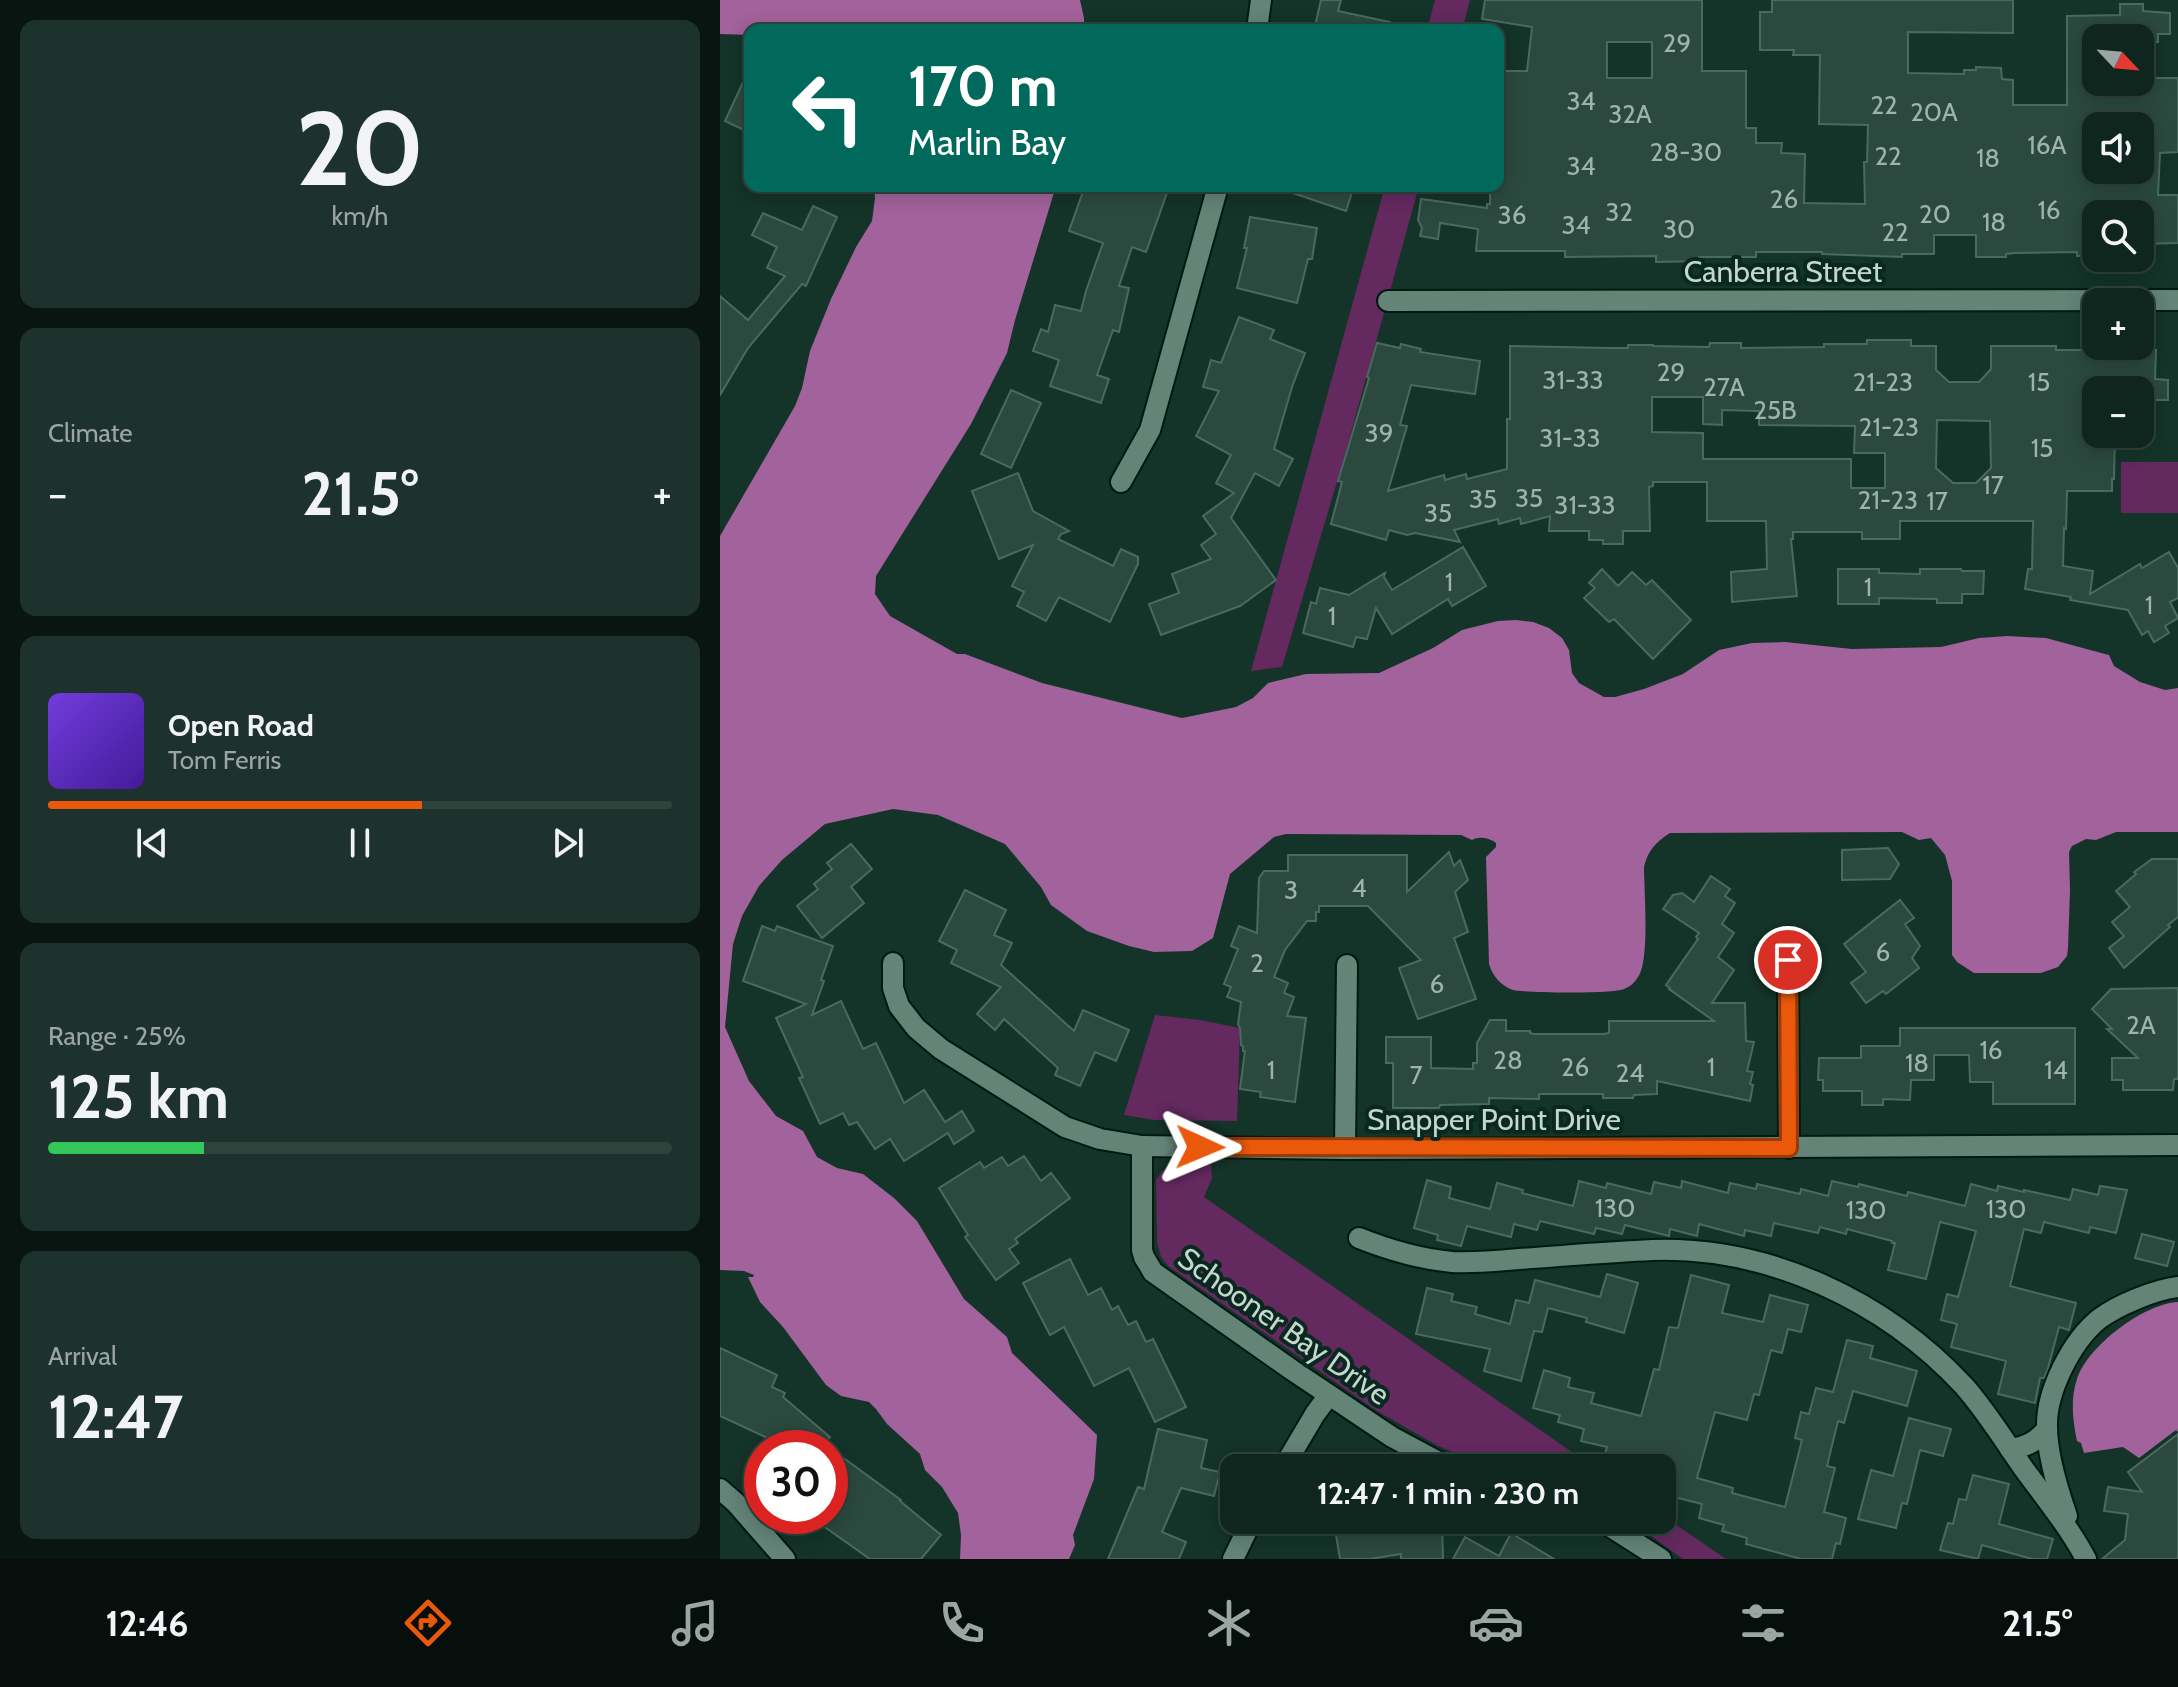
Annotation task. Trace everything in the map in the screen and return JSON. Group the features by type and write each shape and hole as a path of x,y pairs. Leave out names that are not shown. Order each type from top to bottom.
{"street":[{"path":"1258,24 1261,0"},
{"path":"1121,482 1150,430 1216,192"},
{"name":"Canberra Street","path":"1388,301 2178,300"},
{"path":"1788,960 1789,1148"},
{"name":"Snapper Point Drive","path":"893,963 893,988 899,1006 916,1028 941,1049 1065,1127 1100,1139 1142,1146 1345,1149 2178,1145"},
{"path":"1345,1149 1347,965"},
{"name":"Schooner Bay Drive","path":"1142,1146 1142,1250 1153,1272 1329,1395 1424,1454"},
{"path":"1359,1238 1406,1254 1452,1262 1654,1250 1710,1254 1785,1269 1809,1279 1854,1302 1921,1345 1971,1394 2063,1520 2083,1553"},
{"path":"2083,1553 2064,1508 2047,1429 2050,1401 2061,1371 2096,1322 2151,1294 2178,1287"},
{"path":"1291,1454 1329,1395"},
{"path":"2010,1449 2033,1443 2047,1429"},
{"path":"720,1489 785,1559"},
{"path":"1233,1559 1245,1534"},
{"path":"1622,1534 1661,1559"}],"shaded area":[{"path":"720,0 1080,0 1084,18 1084,24 744,24 744,35 720,34"},
{"path":"1435,0 1470,0 1464,24 1429,24"},
{"path":"874,192 1054,192 1007,353 971,424 876,576 875,594 890,616 957,654 965,654 1042,683 1182,718 1236,707 1253,698 1268,683 1306,674 1379,673 1433,648 1462,630 1498,621 1533,622 1549,628 1562,638 1569,650 1572,673 1579,683 1604,697 1644,689 1683,674 1719,650 1752,643 1785,642 1852,649 1941,647 1979,638 2007,636 2046,638 2109,655 2114,666 2140,682 2165,690 2178,688 2178,832 2116,832 2096,840 2086,839 2072,846 2069,852 2067,956 2058,967 2041,973 1974,973 1957,962 1952,955 1952,881 1945,855 1931,838 1919,840 1902,832 1670,833 1653,847 1644,867 1645,941 1638,977 1632,984 1617,991 1534,992 1509,988 1501,983 1489,964 1486,857 1496,843 1488,839 1472,840 1461,835 1286,834 1274,837 1230,874 1213,938 1192,951 1154,952 1087,931 1051,905 1041,887 1005,844 938,815 893,809 825,824 782,860 759,886 742,916 733,944 725,1027 749,1081 776,1116 803,1131 817,1157 837,1168 863,1174 917,1221 964,1299 1007,1337 1012,1353 1097,1435 1094,1479 1073,1535 1075,1545 1069,1559 960,1559 958,1513 942,1487 925,1470 920,1454 887,1424 869,1402 841,1396 826,1385 783,1327 760,1302 748,1277 754,1275 744,1271 720,1270 720,536 795,406 810,351 831,299 872,221"},
{"path":"1383,192 1417,192 1282,667 1251,671"},
{"path":"2121,462 2178,462 2178,513 2121,513"},
{"path":"1155,1015 1240,1028 1237,1121 1155,1120 1124,1115"},
{"path":"1211,1165 1212,1178 1204,1197 1575,1454 1457,1454 1438,1446 1377,1411 1168,1266 1161,1257 1157,1242 1156,1180 1162,1171 1173,1166"},
{"path":"2178,1302 2178,1432 2176,1430 2139,1458 2123,1447 2084,1453 2081,1443 2077,1441 2073,1410 2073,1394 2083,1366 2118,1329 2149,1310"},
{"path":"1676,1525 1726,1559 1683,1559 1648,1534 1676,1534"}],"building":[{"path":"1321,0 1341,0 1338,11 1390,22 1390,24 1315,24"},
{"path":"1485,0 1702,0 1702,71 1746,71 1746,128 1756,128 1756,143 1782,143 1781,153 1805,154 1804,203 1865,204 1864,162 1867,162 1868,125 1819,124 1820,55 1793,55 1794,50 1760,50 1760,12 1772,12 1772,0 2013,0 2013,33 1908,32 1908,73 1964,74 1964,70 1976,70 1976,67 2001,68 2002,79 2013,80 2013,105 2067,105 2067,16 2120,15 2120,4 2143,4 2143,11 2170,13 2170,34 2158,34 2158,42 2154,42 2154,24 2082,24 2082,96 2154,96 2154,78 2178,78 2178,152 2160,153 2158,195 2178,195 2178,243 2154,244 2154,200 2082,200 2082,256 2077,256 2077,252 1976,257 1976,235 1934,235 1934,254 1902,254 1902,257 1756,252 1756,257 1699,257 1699,261 1656,262 1656,256 1565,257 1565,251 1476,251 1478,229 1440,223 1438,239 1420,236 1422,228 1418,220 1421,199 1487,208 1490,192 1504,192 1505,71 1527,71 1532,27 1482,19","holes":["1607,42 1652,42 1652,78 1607,78"]},
{"path":"744,80 744,130 725,121"},
{"path":"1083,192 1167,192 1146,252 1132,247 1119,286 1129,288 1119,332 1113,330 1097,375 1109,379 1101,403 1050,386 1059,360 1033,351 1041,329 1048,332 1055,305 1081,311 1103,243 1069,231"},
{"path":"1290,192 1352,192 1346,211"},
{"path":"813,206 837,217 806,286 802,284 748,348 720,395 720,296 748,320 785,276 767,268 777,247 752,235 763,213 802,230"},
{"path":"1250,217 1317,228 1312,259 1308,259 1297,303 1237,288 1247,248 1244,248"},
{"path":"1239,317 1274,330 1270,339 1305,353 1274,449 1293,459 1279,486 1255,473 1231,518 1276,580 1240,606 1161,635 1149,604 1179,593 1172,574 1211,559 1201,545 1216,534 1203,516 1234,493 1216,483 1231,455 1196,436 1219,391 1203,387 1211,360 1221,363"},
{"path":"1911,340 1911,346 1936,346 1936,370 1949,382 1979,382 1991,369 1991,346 2056,346 2056,350 2082,350 2082,360 2154,360 2156,350 2155,379 2168,380 2168,400 2154,400 2154,376 2082,376 2082,448 2115,448 2114,479 2112,491 2067,491 2063,566 2093,571 2090,594 2140,564 2142,568 2169,552 2178,568 2178,598 2170,602 2178,618 2165,626 2169,633 2154,642 2148,631 2142,635 2128,610 2025,589 2028,569 2032,569 2033,521 1900,521 1900,539 1862,539 1862,532 1793,532 1791,539 1797,596 1732,602 1731,572 1767,569 1766,521 1707,521 1707,482 1653,482 1653,486 1649,487 1650,531 1623,531 1623,544 1589,540 1589,531 1549,531 1550,516 1521,524 1520,518 1499,524 1498,519 1454,530 1460,542 1389,530 1386,540 1331,524 1342,482 1338,481 1377,343 1400,348 1401,344 1421,349 1420,352 1480,361 1475,394 1411,385 1400,425 1407,426 1388,491 1444,475 1445,480 1466,474 1467,479 1507,469 1510,346 1709,347 1710,343 1741,343 1741,348 1824,347 1824,344","holes":["1652,397 1703,397 1703,424 1722,425 1722,410 1759,411 1759,425 1855,426 1854,453 1885,453 1885,488 1851,488 1851,459 1703,459 1703,433 1652,432","1937,420 1990,421 1991,468 1976,483 1953,483 1936,468"]},
{"path":"1011,390 1041,403 1011,468 981,454"},
{"path":"1018,473 1033,511 1069,531 1058,539 1113,566 1121,549 1138,557 1138,564 1110,622 1059,597 1046,621 1017,606 1024,592 1012,586 1033,545 999,559 972,491"},
{"path":"1463,547 1486,586 1452,606 1448,599 1392,634 1376,608 1367,639 1356,637 1353,647 1303,633 1311,602 1316,604 1320,588 1349,595 1385,573 1384,577 1392,590"},
{"path":"1602,569 1618,586 1632,572 1646,585 1652,580 1691,620 1653,659 1614,619 1609,622 1584,598 1595,588 1589,583"},
{"path":"1838,569 1879,569 1879,573 1920,574 1920,569 1984,571 1983,594 1962,594 1962,603 1937,603 1937,599 1879,598 1879,604 1838,604"},
{"path":"851,844 872,869 851,887 864,903 822,938 797,906 818,889 814,884 832,869 827,863"},
{"path":"1888,848 1899,864 1890,879 1842,880 1842,850"},
{"path":"1449,852 1454,866 1460,860 1468,880 1455,892 1468,932 1454,938 1476,999 1418,1019 1399,968 1421,960 1368,906 1319,906 1316,921 1307,921 1285,950 1274,977 1288,983 1284,993 1294,997 1287,1016 1306,1018 1295,1102 1260,1097 1261,1092 1240,1089 1245,1051 1238,1024 1241,1002 1227,997 1231,987 1224,984 1238,949 1231,946 1239,926 1257,933 1259,878 1264,871 1288,871 1288,855 1407,855 1407,892"},
{"path":"2152,859 2178,859 2178,917 2124,968 2109,948 2124,936 2112,922 2130,907 2116,891"},
{"path":"1711,876 1730,889 1725,896 1735,903 1722,924 1734,933 1718,957 1734,970 1712,1003 1745,1003 1746,1041 1754,1042 1747,1071 1753,1072 1750,1101 1657,1081 1657,1094 1634,1095 1633,1098 1603,1098 1603,1094 1539,1094 1539,1099 1489,1098 1489,1104 1393,1108 1393,1063 1386,1063 1386,1037 1431,1037 1431,1068 1473,1069 1473,1063 1477,1063 1477,1043 1490,1020 1506,1020 1506,1031 1530,1031 1534,1034 1609,1033 1609,1021 1714,1021 1666,985 1699,933 1663,909 1673,895 1682,893 1694,902"},
{"path":"965,890 1006,910 994,935 1012,943 1001,965 1074,1031 1083,1010 1129,1030 1116,1061 1095,1052 1080,1086 1055,1075 1058,1068 1004,1019 995,1030 977,1014 1001,987 951,963 957,950 939,941"},
{"path":"1900,900 1914,918 1905,924 1920,946 1912,958 1919,968 1886,994 1883,991 1866,1003 1851,983 1866,972 1844,944"},
{"path":"762,926 775,931 777,926 833,946 812,1015 841,1001 863,1049 876,1043 904,1103 924,1090 945,1122 962,1111 974,1131 954,1144 948,1133 904,1161 890,1139 875,1149 857,1122 849,1125 843,1113 820,1124 776,1018 806,1004 743,981"},
{"path":"2178,988 2178,1079 2174,1079 2173,1090 2123,1090 2123,1080 2112,1080 2112,1058 2138,1058 2107,1029 2112,1029 2092,1009 2111,989"},
{"path":"1900,1028 2075,1028 2075,1104 1993,1104 1993,1082 1970,1082 1969,1055 1934,1055 1934,1080 1911,1080 1910,1100 1883,1099 1883,1105 1862,1105 1862,1091 1823,1091 1823,1080 1818,1080 1819,1058 1861,1058 1861,1046 1900,1046"},
{"path":"1024,1156 1041,1181 1051,1173 1070,1198 1015,1239 1018,1243 1009,1249 1019,1263 996,1280 965,1237 968,1235 939,1188 980,1162 984,1168 1002,1157 1008,1166"},
{"path":"1427,1180 1451,1187 1449,1198 1490,1209 1497,1183 1573,1206 1579,1181 1606,1188 1607,1183 1651,1194 1654,1182 1681,1188 1682,1181 1728,1193 1730,1183 1756,1189 1757,1184 1800,1194 1801,1189 1828,1196 1832,1181 1907,1196 1908,1192 1965,1206 1971,1184 1997,1191 1998,1186 2070,1200 2073,1189 2098,1195 2100,1186 2127,1190 2116,1233 2090,1227 2089,1233 2044,1222 2041,1233 2024,1229 2010,1286 2076,1303 2069,1330 2059,1327 2048,1368 2044,1378 2040,1378 2035,1403 1998,1394 2006,1361 1951,1347 1957,1324 1941,1320 1947,1294 1958,1297 1976,1231 1940,1222 1926,1279 1888,1270 1895,1243 1892,1241 1847,1229 1846,1234 1820,1227 1818,1233 1774,1223 1771,1236 1745,1230 1744,1236 1699,1224 1697,1236 1670,1229 1669,1236 1625,1225 1622,1234 1596,1228 1594,1234 1540,1221 1537,1230 1514,1224 1511,1237 1467,1226 1461,1246 1437,1240 1438,1235 1414,1228"},
{"path":"2142,1234 2174,1242 2167,1266 2135,1258"},
{"path":"1070,1259 1088,1295 1101,1288 1112,1310 1118,1306 1128,1325 1136,1321 1146,1342 1153,1339 1186,1407 1155,1422 1129,1368 1094,1386 1064,1327 1050,1335 1023,1283"},
{"path":"1607,1274 1638,1283 1624,1333 1586,1322 1587,1318 1548,1308 1542,1332 1534,1331 1521,1381 1484,1371 1490,1349 1416,1334 1427,1288 1453,1294 1451,1301 1477,1307 1475,1314 1510,1324 1516,1300 1529,1303 1535,1280 1600,1297"},
{"path":"1691,1275 1729,1285 1722,1313 1763,1322 1770,1295 1808,1305 1801,1332 1788,1329 1782,1353 1771,1350 1759,1395 1754,1394 1747,1420 1715,1412 1697,1478 1733,1488 1732,1493 1785,1507 1802,1440 1795,1438 1801,1412 1809,1414 1816,1388 1833,1392 1847,1340 1873,1346 1870,1358 1917,1371 1907,1406 1853,1391 1844,1423 1838,1421 1827,1466 1835,1468 1824,1512 1846,1518 1840,1544 1836,1543 1832,1559 1801,1559 1746,1544 1747,1538 1722,1531 1724,1525 1699,1518 1702,1504 1676,1498 1676,1454 1605,1454 1607,1447 1581,1441 1584,1429 1558,1422 1560,1415 1533,1408 1544,1370 1570,1378 1568,1387 1594,1393 1591,1403 1641,1416 1654,1369 1659,1370 1669,1327 1678,1328"},
{"path":"720,1348 777,1375 772,1387 785,1393 783,1397 822,1430 750,1430 720,1416"},
{"path":"1909,1418 1951,1429 1943,1456 1920,1450 1907,1504 1902,1503 1896,1528 1858,1519 1871,1470 1893,1476"},
{"path":"1158,1429 1207,1440 1201,1468 1220,1472 1214,1496 1181,1488 1162,1532 1186,1542 1179,1559 1108,1559 1138,1487 1144,1489"},
{"path":"2178,1434 2178,1559 2102,1559 2125,1540 2128,1514 2104,1511 2108,1487 2142,1492 2128,1472"},
{"path":"848,1461 901,1500 941,1535 921,1559 870,1559 835,1534 848,1534"},
{"path":"1973,1475 2009,1484 1999,1524 2053,1539 2047,1559 2032,1559 1982,1545 1978,1559 1940,1550 1948,1523 1953,1524 1959,1499 1966,1500"},
{"path":"1336,1534 1442,1534 1443,1559 1401,1559 1401,1554 1370,1559 1340,1559"},
{"path":"1513,1534 1554,1559 1453,1559 1465,1537 1499,1556"}],"route":[{"path":"1200,1147 1789,1148 1788,960"}]}
